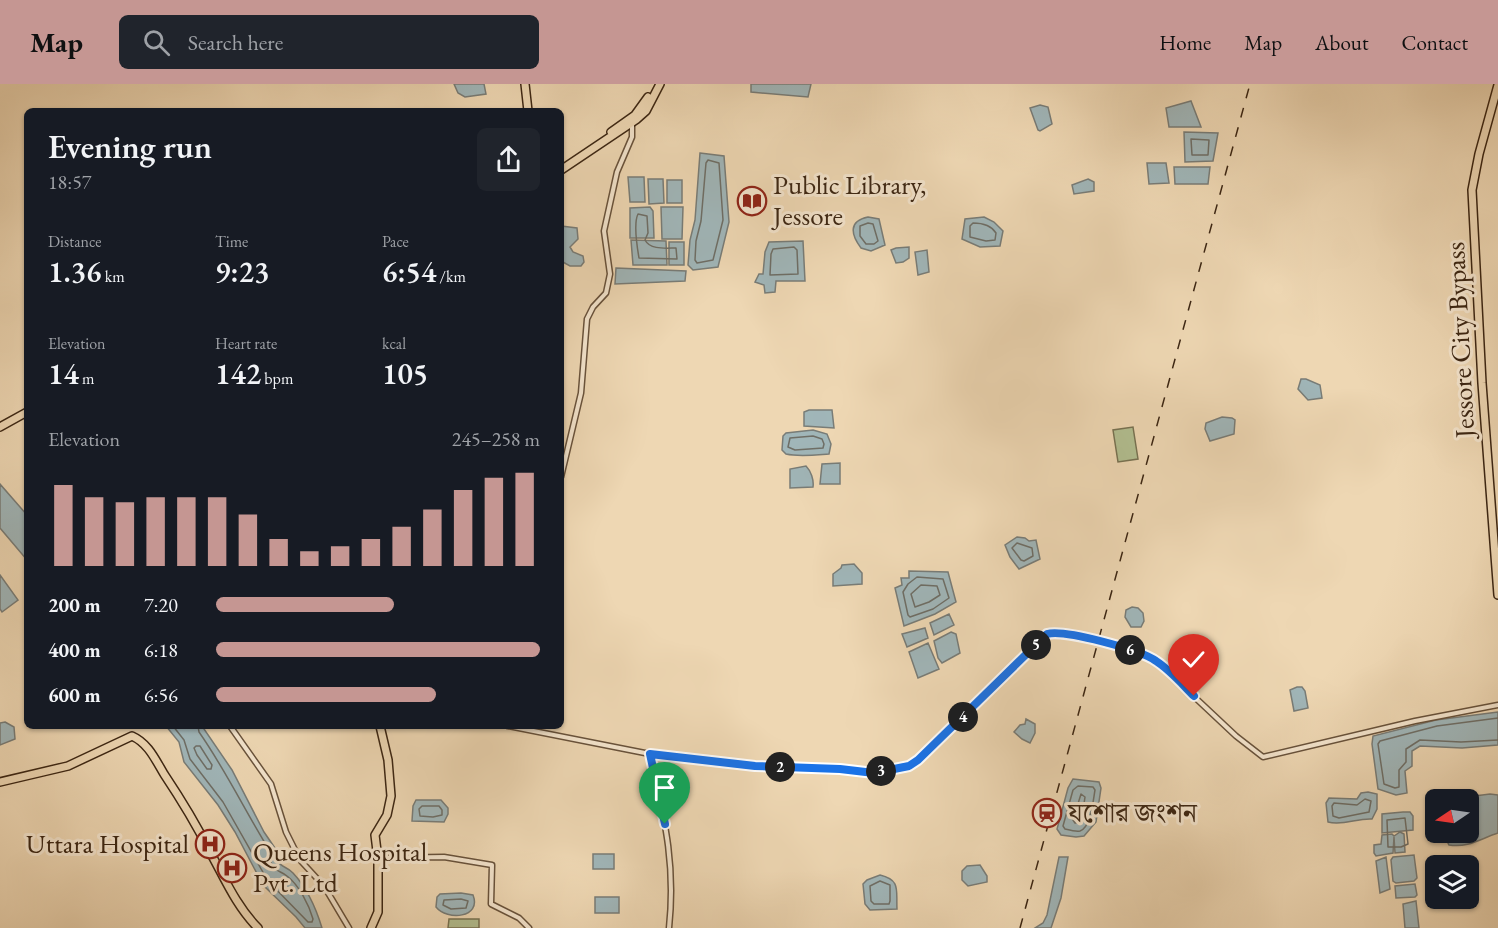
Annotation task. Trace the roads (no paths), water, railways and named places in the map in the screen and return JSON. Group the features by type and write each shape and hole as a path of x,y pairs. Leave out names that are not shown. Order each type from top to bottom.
{"highway":[{"path":"525,84 528,108"},
{"path":"564,162 631,121 644,105 655,84"},
{"path":"564,168 646,111 660,84"},
{"name":"Jessore City Bypass","path":"1498,85 1479,154 1472,190 1481,374 1498,595"},
{"path":"0,427 24,414"},
{"path":"370,928 378,912 378,858 375,835 387,815 391,796 388,760 381,729"},
{"path":"0,782 68,766 132,736 140,739 178,795 209,848 232,894 258,928"}],"street":[{"path":"564,464 581,393 588,319 593,307 606,293 610,274 604,231 616,172 632,137 631,121"},
{"path":"523,729 650,754 755,766 840,769 874,773 914,763 1047,634 1054,632 1096,641 1154,659 1236,736 1263,757 1415,721 1498,705"},
{"path":"232,729 271,784 286,832 295,852 305,868 324,886 350,928"},
{"path":"650,754 669,841 672,875 669,928"},
{"path":"378,858 444,857 492,865 491,904 519,918 529,928"}],"water":[{"path":"454,84 484,84 486,94 465,97 458,93"},
{"path":"751,84 811,84 808,97 751,92"},
{"path":"1191,101 1201,127 1169,127 1166,108"},
{"path":"1040,105 1048,107 1052,124 1040,131 1030,108"},
{"path":"1184,132 1218,133 1213,161 1185,162"},
{"path":"700,153 724,156 729,222 718,267 693,270 688,265 690,240 695,220"},
{"path":"1147,163 1166,163 1169,183 1149,184"},
{"path":"1174,167 1210,167 1208,184 1175,184"},
{"path":"628,177 644,177 645,202 630,202"},
{"path":"648,179 663,179 664,203 649,204"},
{"path":"1088,179 1094,182 1094,191 1074,194 1072,185"},
{"path":"667,180 682,180 682,203 667,203"},
{"path":"650,207 653,211 654,238 630,238 630,208"},
{"path":"661,207 683,207 682,239 662,239"},
{"path":"868,217 879,219 885,245 871,251 861,248 853,229 857,222"},
{"path":"984,217 994,222 1003,231 1000,246 980,247 962,239 965,219"},
{"path":"564,226 577,228 578,239 570,247 573,252 583,256 584,262 581,266 570,266 564,263"},
{"path":"631,240 666,241 667,265 633,265"},
{"path":"803,241 805,281 776,281 775,292 765,293 764,285 755,282 759,274 763,274 765,252 769,242"},
{"path":"669,242 684,242 684,265 669,265"},
{"path":"909,247 909,258 896,263 891,250"},
{"path":"927,250 929,272 918,275 915,252"},
{"path":"616,268 686,271 685,281 615,284"},
{"path":"1301,379 1320,385 1322,398 1308,400 1298,389"},
{"path":"832,410 834,428 804,426 804,412"},
{"path":"1222,417 1235,420 1234,434 1210,441 1205,429 1206,423"},
{"path":"813,430 827,434 831,444 829,454 807,456 786,454 782,450 783,436 786,433"},
{"path":"840,463 840,484 820,484 822,464"},
{"path":"806,466 812,476 813,487 790,488 790,469"},
{"path":"0,484 24,512 24,556 0,528"},
{"path":"1017,537 1029,541 1036,540 1040,559 1019,569 1005,545"},
{"path":"854,564 862,573 862,584 833,586 833,574 842,565"},
{"path":"909,571 948,572 956,602 935,614 904,626 895,588 902,585 901,578 909,578"},
{"path":"0,575 18,600 2,612 0,609"},
{"path":"1132,607 1138,608 1143,613 1144,621 1141,627 1131,627 1125,617 1126,610"},
{"path":"949,614 954,625 934,635 930,623"},
{"path":"925,628 928,638 907,647 902,634"},
{"path":"951,632 956,634 960,653 942,663 938,658 934,641"},
{"path":"928,643 939,669 918,678 909,652"},
{"path":"1302,687 1305,691 1308,708 1294,711 1290,690"},
{"path":"1498,712 1498,745 1462,748 1420,746 1412,751 1412,766 1405,771 1407,793 1396,795 1378,789 1373,736 1436,720"},
{"path":"1026,719 1035,724 1035,733 1030,743 1014,732 1020,725 1025,724"},
{"path":"5,722 14,727 15,739 0,745 0,723"},
{"path":"168,729 204,729 232,770 264,832 277,851 275,858 293,873 307,892 322,928 305,928 263,885 218,805 184,762 179,742"},
{"path":"1073,779 1099,782 1101,788 1096,822 1084,836 1076,837 1061,835 1057,829 1068,788"},
{"path":"1361,793 1377,794 1377,809 1372,819 1328,822 1326,803 1329,798 1357,799"},
{"path":"1479,795 1498,795 1498,833 1479,840"},
{"path":"416,800 441,800 448,808 444,822 412,821 413,806"},
{"path":"1410,812 1413,816 1413,830 1382,833 1382,814"},
{"path":"1400,832 1404,834 1405,852 1395,853 1394,837 1393,853 1376,856 1374,845 1381,844 1382,835 1392,834 1394,836"},
{"path":"1448,843 1471,843 1456,846"},
{"path":"593,854 614,854 614,869 593,869"},
{"path":"1414,855 1417,878 1414,881 1396,883 1393,881 1391,860 1393,857"},
{"path":"1059,857 1068,857 1061,898 1051,928 1035,928 1043,923 1047,915"},
{"path":"1386,857 1390,889 1380,893 1376,861"},
{"path":"980,865 987,876 987,882 968,886 962,880 962,871 967,866"},
{"path":"880,875 891,880 896,887 897,909 870,910 865,904 863,884"},
{"path":"1415,884 1417,895 1415,897 1396,898 1395,886"},
{"path":"440,894 473,895 473,909 468,913 448,914 436,907 437,897"},
{"path":"595,897 619,897 619,913 595,913"},
{"path":"1416,901 1419,928 1405,928 1403,904"}],"railway":[{"path":"1020,928 1250,84"}],"place":[{"name":"Public Library, Jessore","path":"752,201"},
{"name":"যশোর জংশন","path":"1047,813"},
{"name":"Uttara Hospital","path":"210,844"},
{"name":"Queens Hospital Pvt. Ltd","path":"232,868"}]}
